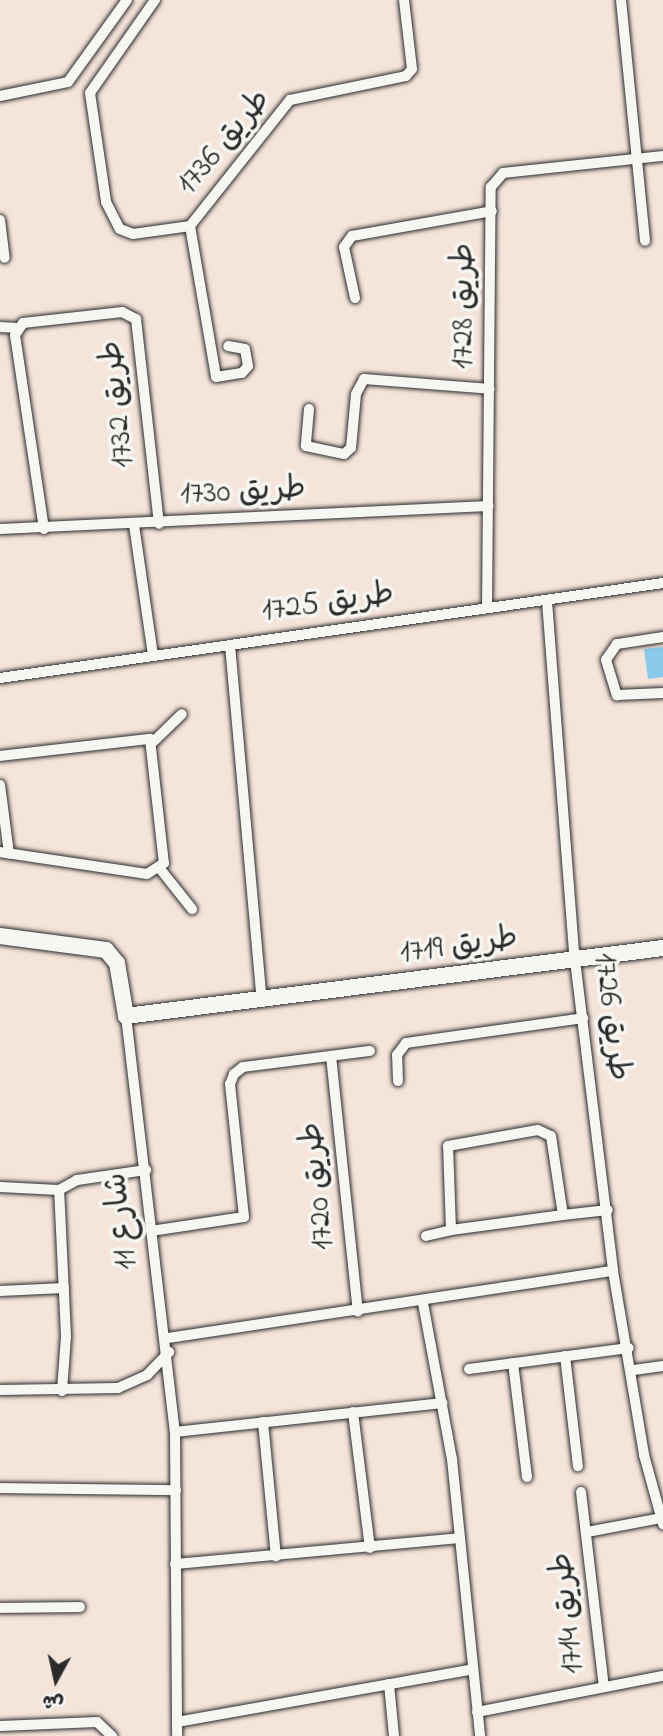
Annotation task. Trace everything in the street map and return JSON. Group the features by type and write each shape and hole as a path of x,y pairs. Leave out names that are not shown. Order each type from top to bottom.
{"street":[{"path":"0,96 68,82 127,0"},
{"path":"155,0 90,93 104,188 120,229 133,234 190,226"},
{"name":"طريق 1736","path":"228,346 245,349 248,366 242,373 216,377 190,226 290,100 407,76 412,69 404,0"},
{"path":"621,0 645,241"},
{"path":"492,211 491,187 503,173 663,156"},
{"name":"طريق 1728","path":"355,298 344,247 352,236 492,211 487,608"},
{"path":"0,220 5,258"},
{"name":"طريق 1732","path":"0,327 18,328 122,312 136,319 159,524"},
{"path":"18,328 44,529"},
{"path":"309,409 306,446 344,454 351,447 356,394 363,379 490,389"},
{"name":"طريق 1730","path":"0,529 159,524 488,506"},
{"path":"134,525 153,655"},
{"name":"طريق 1725","path":"0,678 663,583"},
{"name":"طريق 1726","path":"547,601 575,960 608,1210 613,1271 634,1370 644,1455 662,1521"},
{"path":"663,637 617,645 606,660 617,695 663,693"},
{"path":"230,645 262,1001"},
{"path":"182,714 153,742 161,870 192,909"},
{"path":"0,756 137,737 153,742"},
{"path":"0,785 4,853 147,874 161,870"},
{"name":"شارع 11","path":"0,936 106,950 117,963 169,1352 175,1432 177,1736"},
{"name":"طريق 1719","path":"126,1016 262,1001 663,948"},
{"path":"398,1081 397,1055 406,1043 583,1018"},
{"path":"151,1231 244,1217 229,1084 234,1074 243,1067 370,1051"},
{"name":"طريق 1720","path":"331,1056 358,1312"},
{"path":"451,1230 447,1146 538,1130 551,1136 563,1215"},
{"path":"0,1187 59,1189 77,1180 146,1170"},
{"path":"59,1189 64,1288 62,1391"},
{"path":"426,1236 451,1230 608,1210"},
{"path":"167,1338 423,1303 613,1271"},
{"path":"0,1291 64,1288"},
{"path":"423,1303 442,1403 460,1538 470,1670 480,1736"},
{"path":"469,1369 629,1348"},
{"path":"0,1391 118,1388 147,1374 169,1352"},
{"path":"565,1356 578,1466"},
{"path":"513,1363 527,1476"},
{"path":"634,1370 663,1366"},
{"path":"175,1432 442,1403"},
{"path":"353,1412 370,1548"},
{"path":"263,1422 276,1556"},
{"path":"0,1488 176,1490"},
{"name":"طريق 1714","path":"581,1492 604,1687"},
{"name":"طريق 1714","path":"587,1532 662,1521"},
{"path":"175,1564 460,1538"},
{"path":"0,1608 80,1606"},
{"path":"177,1722 470,1670"},
{"name":"طريق 1714","path":"477,1712 663,1676"},
{"path":"389,1684 394,1736"},
{"path":"0,1726 97,1722 112,1736"}],"water":[{"path":"663,647 663,677 648,679 644,649"}]}
